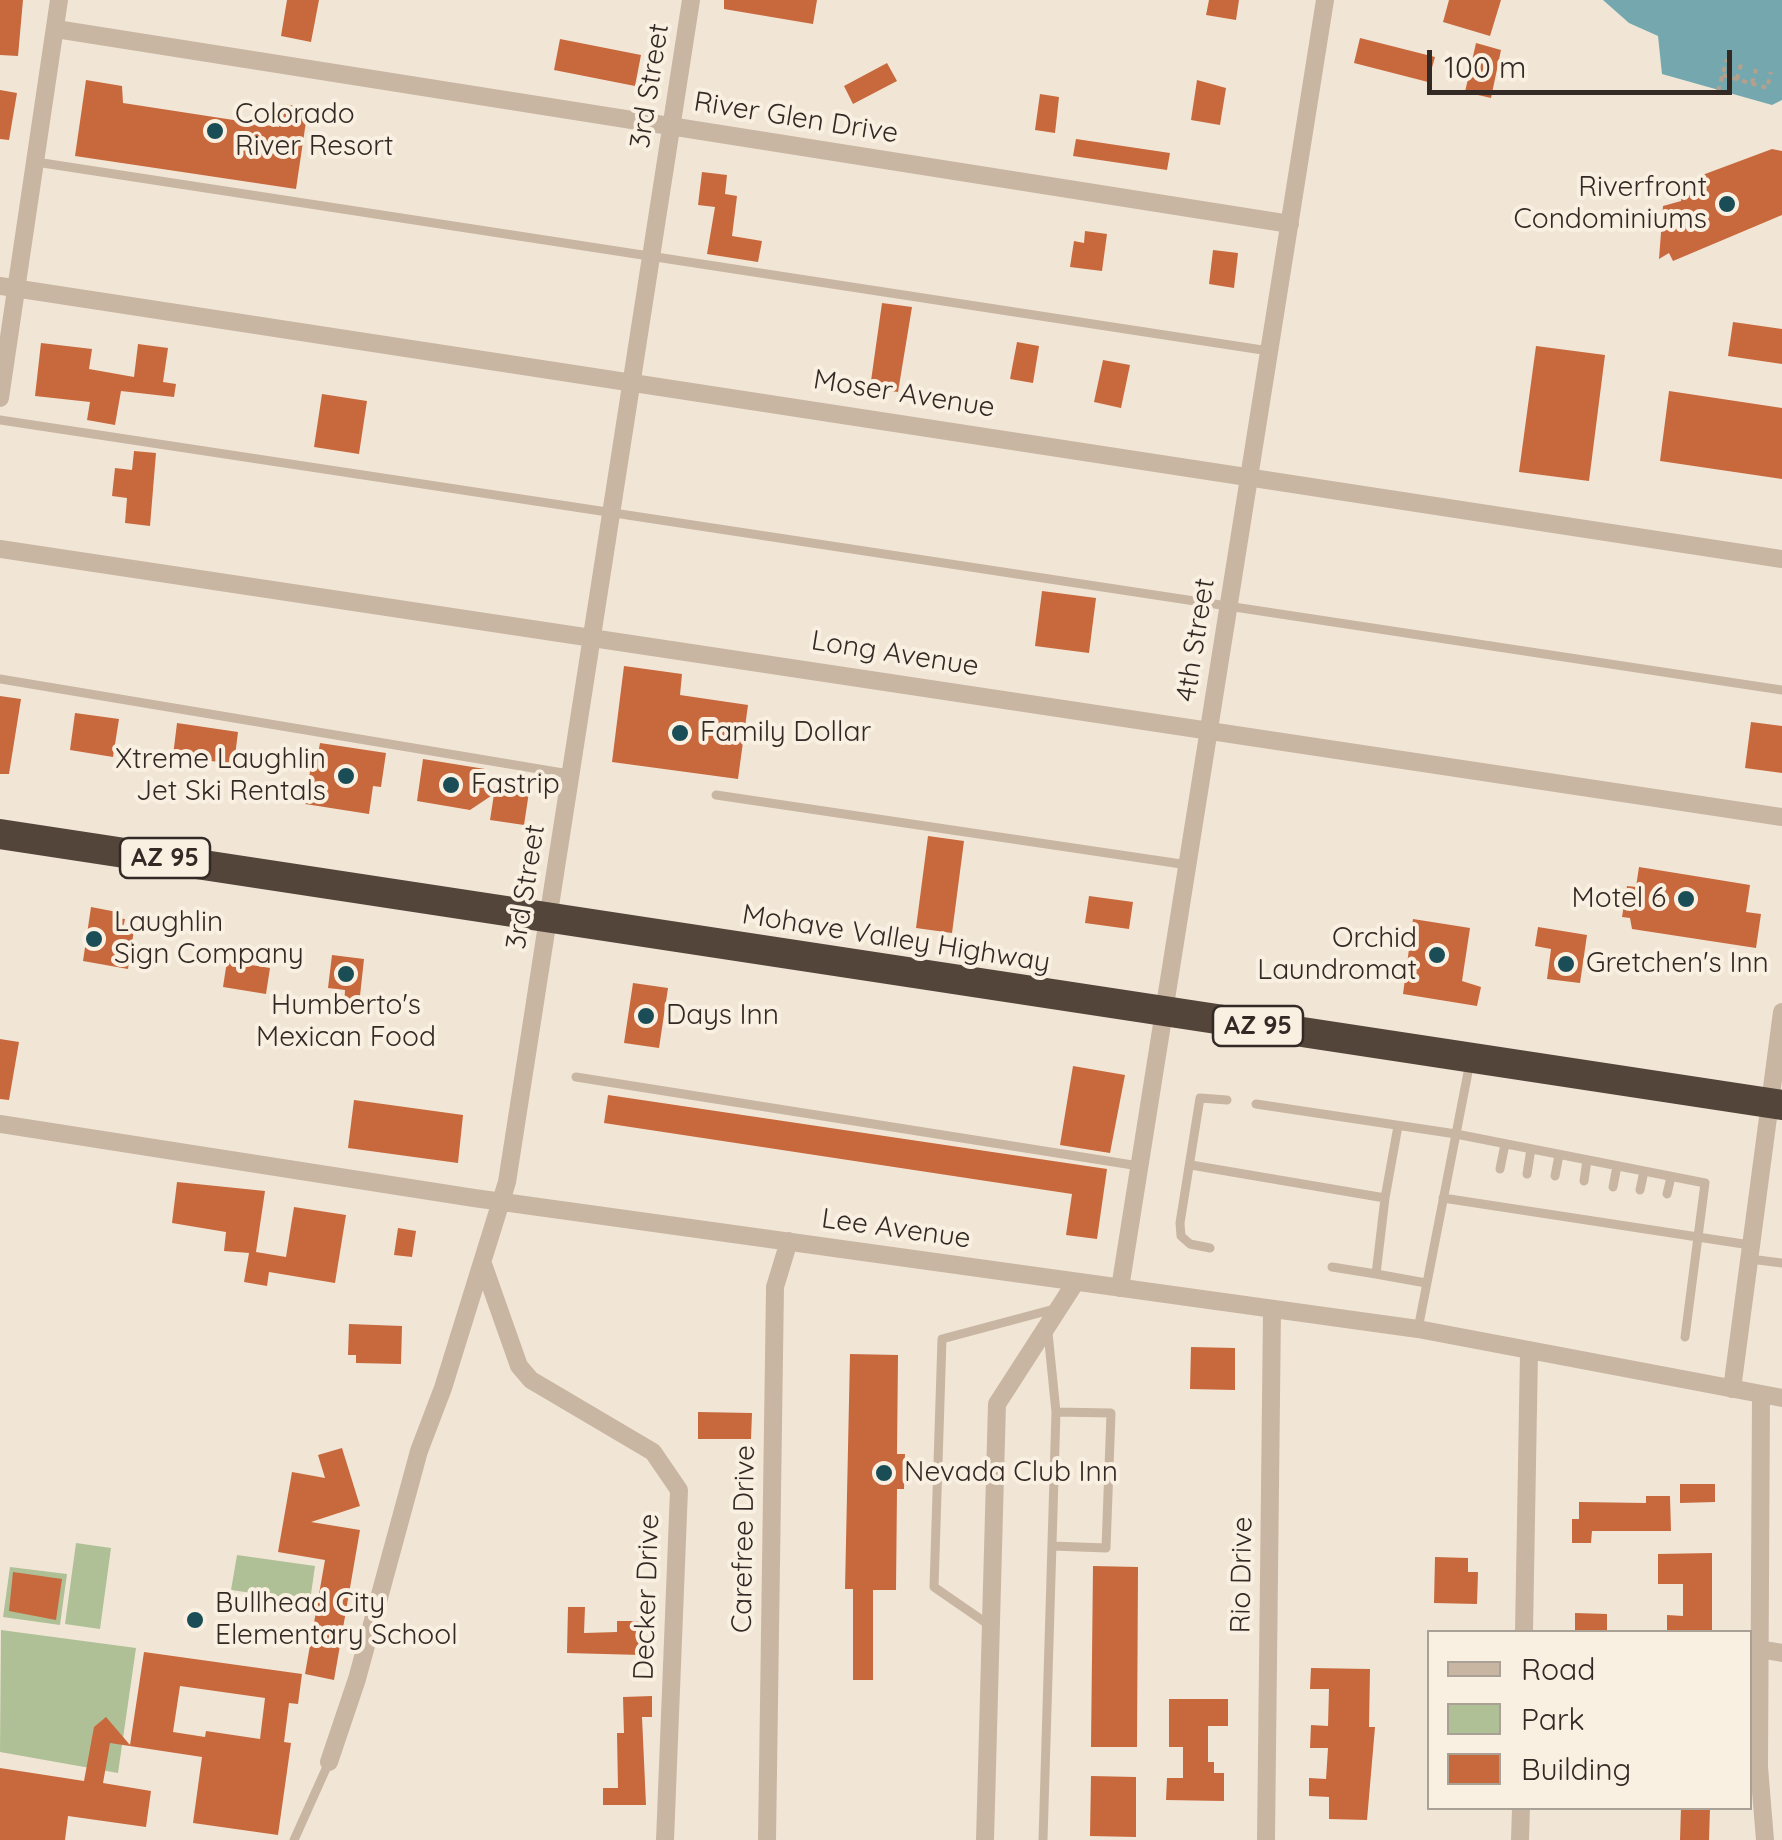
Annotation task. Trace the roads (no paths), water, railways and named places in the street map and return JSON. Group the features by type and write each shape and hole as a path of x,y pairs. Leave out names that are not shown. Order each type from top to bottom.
{"highway":[{"name":"Mohave Valley Highway","path":"0,834 1775,1104"}],"street":[{"path":"0,398 8,287 36,162 59,0"},
{"name":"3rd Street","path":"329,1762 357,1679 419,1452 507,1182 691,0"},
{"name":"4th Street","path":"1120,1288 1325,0"},
{"name":"River Glen Drive","path":"56,30 1290,224"},
{"name":"Moser Avenue","path":"8,287 1782,559"},
{"name":"Long Avenue","path":"0,549 1782,817"},
{"path":"1732,1390 1749,1252 1775,1104 1782,1012"},
{"name":"Lee Avenue","path":"0,1124 500,1202 1418,1329 1782,1398"},
{"name":"Carefree Drive","path":"767,1840 775,1287 789,1241"},
{"name":"Decker Drive","path":"483,1264 520,1366 531,1380 652,1452 678,1490 665,1840"},
{"path":"984,1840 997,1404 1075,1283"},
{"name":"Rio Drive","path":"1266,1840 1272,1311"},
{"path":"1524,1630 1530,1352"},
{"path":"1761,1396 1758,1767 1770,1839"},
{"path":"1759,1649 1782,1652"},
{"path":"1520,1810 1520,1840"}],"lane":[{"path":"36,162 1270,352"},
{"path":"0,420 1782,690"},
{"path":"0,679 571,774"},
{"path":"716,795 1188,865"},
{"path":"1418,1329 1470,1058"},
{"path":"576,1077 1140,1166"},
{"path":"1210,1248 1190,1244 1181,1236 1200,1098 1227,1100"},
{"path":"1256,1104 1456,1134 1705,1183 1685,1337"},
{"path":"1376,1274 1398,1126"},
{"path":"1500,1169 1505,1144"},
{"path":"1527,1174 1531,1149"},
{"path":"1555,1176 1559,1154"},
{"path":"1584,1181 1588,1160"},
{"path":"1192,1165 1385,1198"},
{"path":"1613,1187 1617,1166"},
{"path":"1640,1190 1644,1171"},
{"path":"1667,1194 1670,1176"},
{"path":"1494,1205 1496,1190"},
{"path":"1522,1210 1524,1195"},
{"path":"1443,1198 1699,1237 1782,1263"},
{"path":"1548,1214 1551,1198"},
{"path":"1578,1218 1581,1203"},
{"path":"1607,1223 1609,1210"},
{"path":"1634,1227 1636,1213"},
{"path":"1660,1231 1663,1216"},
{"path":"1332,1267 1426,1283"},
{"path":"992,1627 934,1588 942,1339 1060,1307"},
{"path":"1043,1840 1056,1412 1048,1330"},
{"path":"1052,1546 1106,1548 1111,1413 1056,1412"},
{"path":"294,1840 329,1762"}],"water":[{"path":"1603,0 1782,0 1782,100 1772,105 1662,74 1658,36 1629,23"}],"place":[{"name":"Colorado River Resort","path":"215,131"},
{"name":"Riverfront Condominiums","path":"1727,204"},
{"name":"Family Dollar","path":"680,733"},
{"name":"Xtreme Laughlin Jet Ski Rentals","path":"346,776"},
{"name":"Fastrip","path":"451,785"},
{"name":"Motel 6","path":"1686,899"},
{"name":"Laughlin Sign Company","path":"94,939"},
{"name":"Orchid Laundromat","path":"1437,955"},
{"name":"Gretchen's Inn","path":"1566,964"},
{"name":"Humberto's Mexican Food","path":"346,974"},
{"name":"Days Inn","path":"646,1016"},
{"name":"Nevada Club Inn","path":"884,1473"},
{"name":"Bullhead City Elementary School","path":"195,1620"}]}
